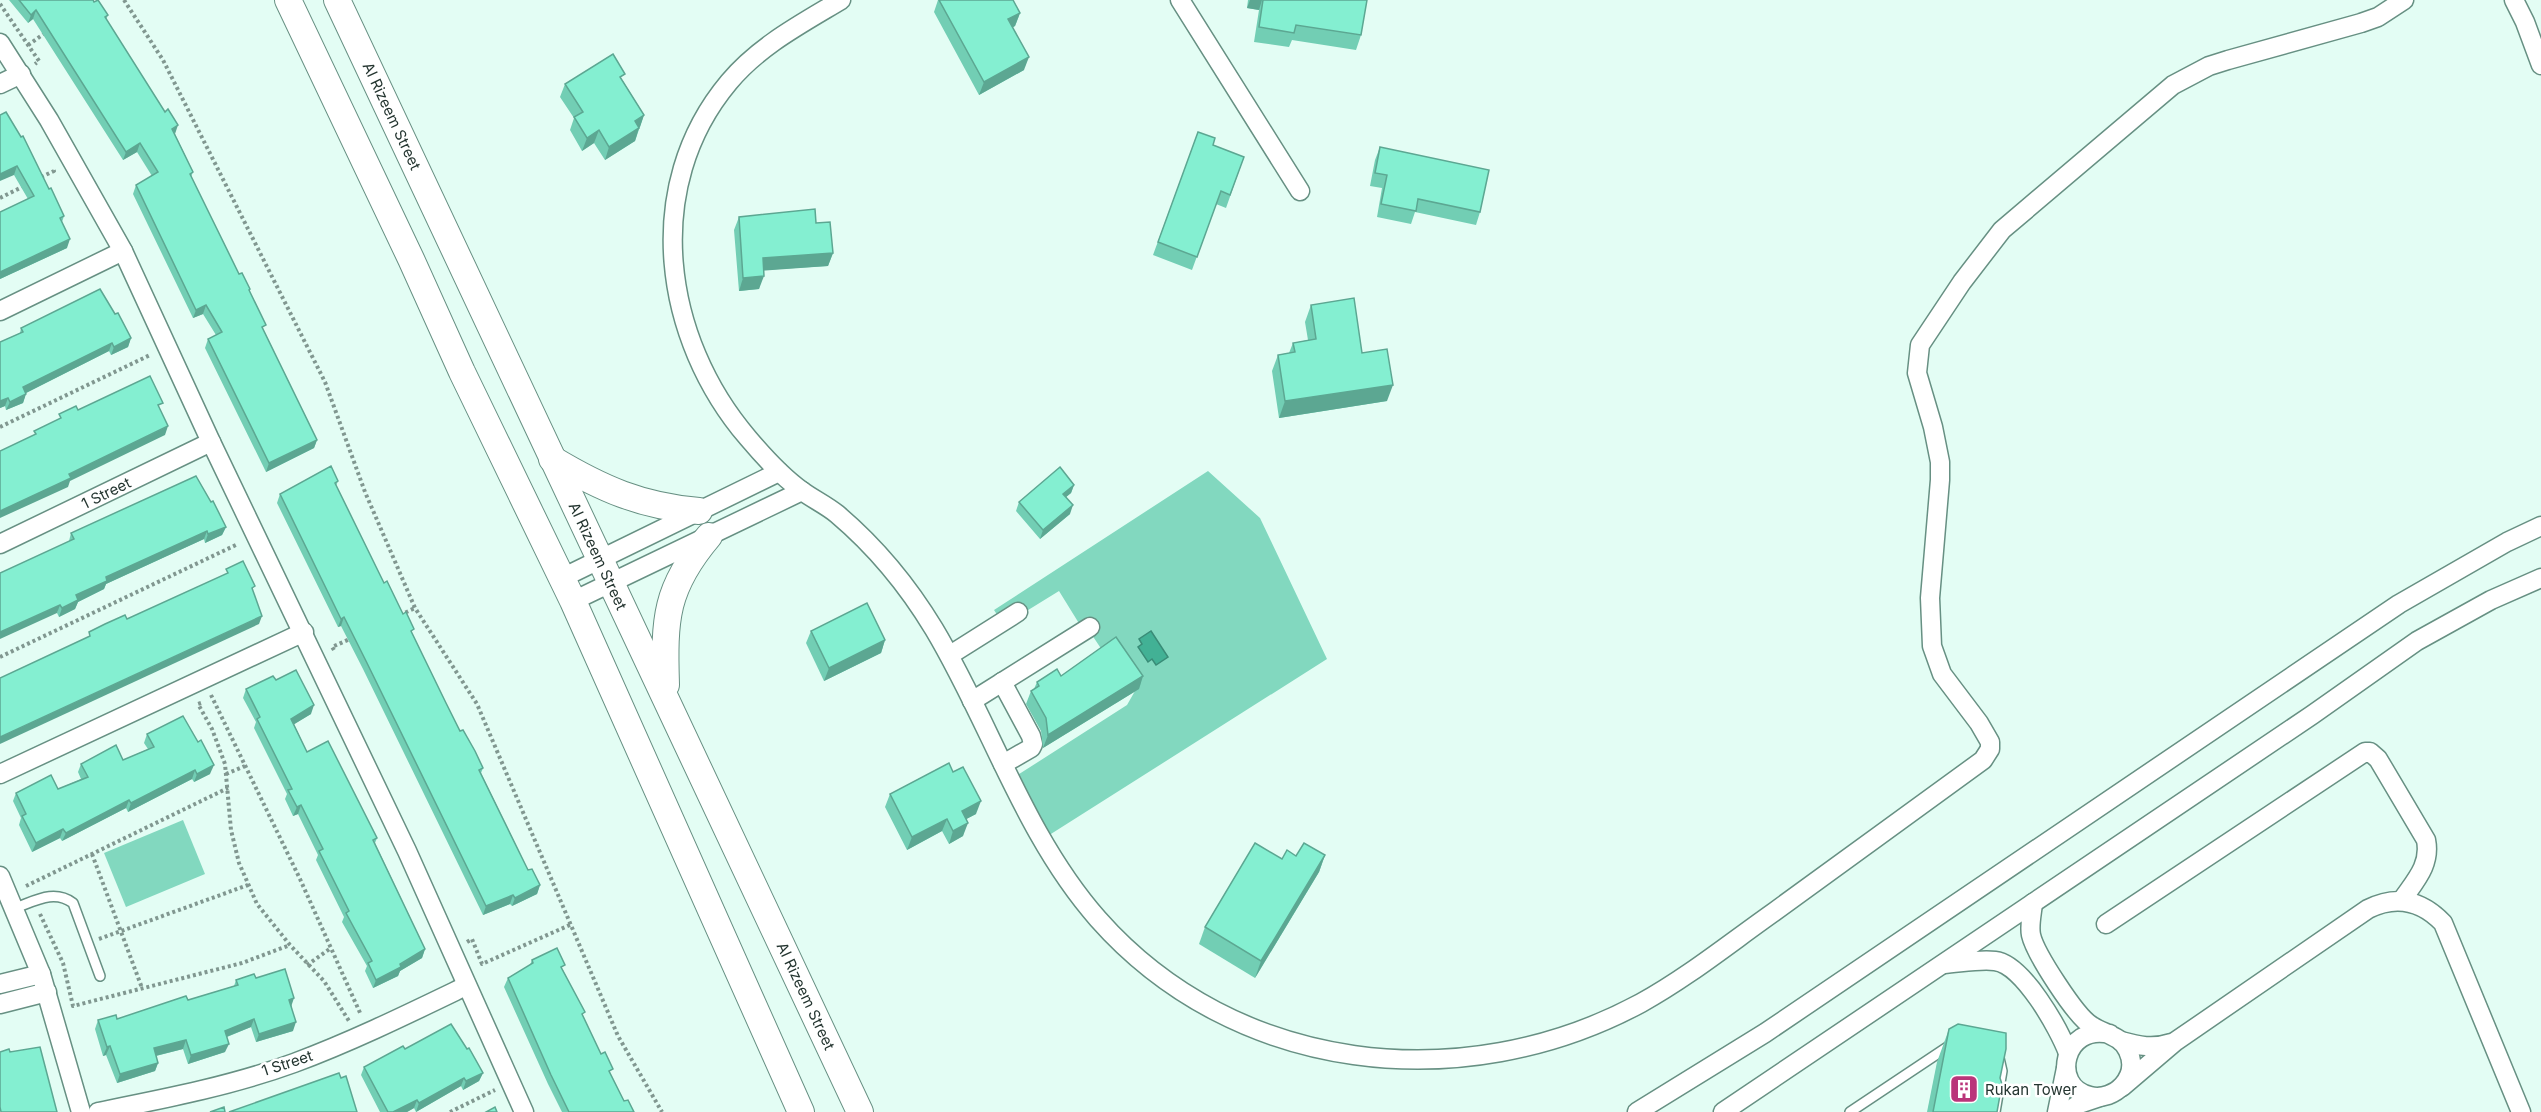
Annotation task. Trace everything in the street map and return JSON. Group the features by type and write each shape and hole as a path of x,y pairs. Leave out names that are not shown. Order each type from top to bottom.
{"street":[{"path":"288,0 567,590 801,1112"},
{"name":"Al Rizeem Street","path":"337,0 860,1112"},
{"path":"842,0 768,46 729,82 713,103 688,150 671,228 675,280 684,322 707,378 730,414 779,472 802,491 831,509 881,556 927,617 950,655 1003,764 1056,862 1097,918 1120,942 1144,963 1187,994 1224,1016 1262,1033 1309,1048 1364,1057 1428,1059 1502,1052 1564,1036 1640,1003 1702,964 1988,755 1990,749 1987,736 1946,681 1932,646 1930,598 1941,480 1933,427 1919,382 1917,364 1924,337 2002,230 2173,86 2209,66 2378,17 2404,0"},
{"path":"1180,0 1300,191"},
{"path":"2514,0 2541,65"},
{"path":"0,43 85,180 123,251 211,442 407,851 524,1112"},
{"path":"0,84 21,74"},
{"path":"0,311 123,251"},
{"name":"1 Street","path":"0,544 211,442"},
{"path":"552,459 603,488 628,498 672,509 699,512"},
{"path":"567,590 599,560 779,472"},
{"path":"567,590 610,583 802,491"},
{"path":"1637,1112 1774,1026 2399,604 2498,547 2541,526"},
{"path":"666,697 663,658 669,605 687,566 709,536"},
{"path":"1723,1112 2340,697 2417,641 2491,600 2541,578"},
{"path":"950,655 1018,612"},
{"path":"972,700 1090,627"},
{"path":"0,774 304,632"},
{"path":"1002,682 1033,744 1028,750 1003,764"},
{"path":"2106,924 2365,752 2375,754 2426,840 2428,850 2426,864 2402,900"},
{"path":"0,876 41,974 81,1112"},
{"path":"2067,1112 2079,1104 2112,1095 2176,1041 2368,909 2379,904 2402,900 2425,907 2443,923 2522,1112"},
{"path":"2033,903 2031,934 2041,957 2078,1015 2091,1026 2116,1038 2128,1051 2131,1064 2129,1076 2122,1087"},
{"path":"1942,964 1995,961 2017,972 2056,1026 2067,1060 2069,1078 2076,1089 2087,1096 2100,1098"},
{"path":"0,984 41,974"},
{"name":"1 Street","path":"98,1112 223,1083 292,1064 363,1035 466,986"},
{"path":"0,1004 47,992"},
{"path":"2057,1112 2067,1060 2081,1037 2100,1032 2146,1047 2176,1041"}],"lane":[{"path":"15,908 55,895 65,897 73,903 100,976"},
{"path":"1850,1112 1956,1042"},
{"path":"1995,1112 2002,1071 1996,1050"}],"path":[{"path":"124,0 163,60 325,382 365,492 415,608 477,704 618,1036 662,1112"},
{"path":"28,45 46,32"},
{"path":"36,180 54,171 48,160"},
{"path":"0,198 27,184"},
{"path":"0,427 150,355"},
{"path":"0,657 238,544"},
{"path":"394,618 415,608"},
{"path":"337,656 332,647 353,637"},
{"path":"203,678 331,948 363,1035"},
{"path":"213,699 198,704 219,743 228,788 231,830 239,863 248,885 257,904 290,945 324,981 363,1035"},
{"path":"226,774 245,766"},
{"path":"228,788 26,886 63,963 73,1006 242,963 290,945"},
{"path":"92,854 141,988"},
{"path":"88,943 248,885"},
{"path":"450,949 472,939 482,964 572,924"},
{"path":"307,964 331,948"},
{"path":"450,1112 495,1090"}],"shaded area":[{"path":"1208,471 1260,518 1327,659 1043,839 1013,778 1127,705 1135,691 1108,651 1104,653 1090,632 1080,625 1059,591 1004,625 994,610"},
{"path":"1151,631 1168,657 1156,665 1152,659 1148,662 1138,647 1142,644 1139,639"},
{"path":"183,820 205,874 126,907 104,853"}],"building":[{"path":"19,0 93,0 94,2 98,0 108,15 105,17 165,112 168,109 178,125 172,129 193,172 190,174 239,274 242,273 250,289 266,325 262,327 317,440 269,463 208,339 222,332 206,305 196,310 136,185 158,172 140,143 126,152 36,10 31,15"},
{"path":"939,0 1013,0 1020,13 1008,19 1029,57 984,82"},
{"path":"1263,0 1367,0 1361,35 1296,25 1294,33 1259,27"},
{"path":"613,54 625,74 620,77 644,115 635,121 639,128 609,147 599,130 587,138 574,117 583,112 565,84"},
{"path":"6,112 21,137 23,136 49,189 51,188 64,216 60,218 70,239 0,272 0,212 34,196 17,166 0,174 0,115"},
{"path":"1198,132 1215,138 1213,145 1244,157 1230,195 1221,191 1197,257 1158,242"},
{"path":"1380,147 1489,170 1480,212 1418,199 1416,211 1381,204 1387,175 1375,173"},
{"path":"815,209 816,223 830,222 833,253 763,258 764,276 743,278 739,217"},
{"path":"100,289 115,314 118,313 131,338 114,347 112,343 23,387 26,394 10,402 8,398 0,401 0,342 23,332 21,328"},
{"path":"1354,298 1362,353 1387,349 1393,385 1285,401 1278,355 1295,352 1293,343 1316,339 1311,305"},
{"path":"150,376 163,403 158,405 168,426 69,474 71,478 0,511 0,451 36,434 34,431 61,418 59,414 76,406 78,410"},
{"path":"331,466 338,481 335,483 384,583 387,581 403,614 406,612 414,629 411,631 446,703 460,731 463,730 475,751 483,768 479,770 528,870 532,869 540,885 515,898 513,895 486,906 344,617 341,619 280,494"},
{"path":"1060,467 1074,485 1063,494 1073,505 1043,530 1019,502"},
{"path":"196,476 211,502 213,501 226,527 208,534 207,531 106,577 107,581 76,595 78,600 62,608 60,605 0,632 0,573 74,539 71,533"},
{"path":"243,561 255,586 252,588 262,616 0,737 0,678 90,636 89,632 105,624 125,615 127,619 228,573 226,569"},
{"path":"867,603 885,640 829,668 811,631"},
{"path":"1116,637 1143,676 1048,735 1046,718 1031,691 1039,686 1037,682 1057,669 1061,676"},
{"path":"296,670 314,705 291,719 307,752 328,741 377,838 373,840 425,949 400,964 401,967 376,980 368,963 372,961 346,913 349,911 319,851 323,849 301,805 297,807 288,790 292,789 257,719 260,717 246,689 273,676 276,680"},
{"path":"183,716 198,742 201,740 214,765 197,774 195,770 131,803 129,800 66,833 63,829 36,843 22,816 26,814 16,793 51,775 58,789 88,777 81,764 116,745 123,760 154,747 147,734"},
{"path":"949,763 953,772 963,767 981,801 962,811 968,823 953,831 947,819 912,837 890,794"},
{"path":"1255,843 1282,859 1287,850 1296,856 1304,843 1325,855 1261,961 1205,927"},
{"path":"557,948 565,965 561,967 585,1012 582,1014 601,1054 605,1052 613,1069 609,1071 624,1101 628,1100 634,1112 569,1112 551,1075 508,978 533,963 532,960"},
{"path":"285,969 294,998 289,1000 296,1022 259,1034 254,1019 225,1031 229,1044 191,1055 186,1040 154,1048 158,1063 120,1074 110,1046 107,1047 98,1020 116,1015 117,1019 186,996 188,1000 238,985 236,980 254,974 256,978"},
{"path":"451,1024 467,1049 469,1048 483,1073 466,1081 464,1078 419,1103 417,1100 393,1112 388,1112 364,1067 403,1046 405,1049"},
{"path":"1958,1024 2006,1033 2006,1049 2000,1078 2002,1084 1997,1112 1933,1112 1949,1029"},
{"path":"40,1047 57,1112 1,1112 0,1052 9,1049 10,1052"},
{"path":"339,1073 341,1078 346,1076 357,1112 229,1112"},
{"path":"224,1107 225,1112 210,1112"},
{"path":"495,1107 497,1112 486,1112"}],"place":[{"name":"Rukan Tower","path":"1964,1089"}]}
